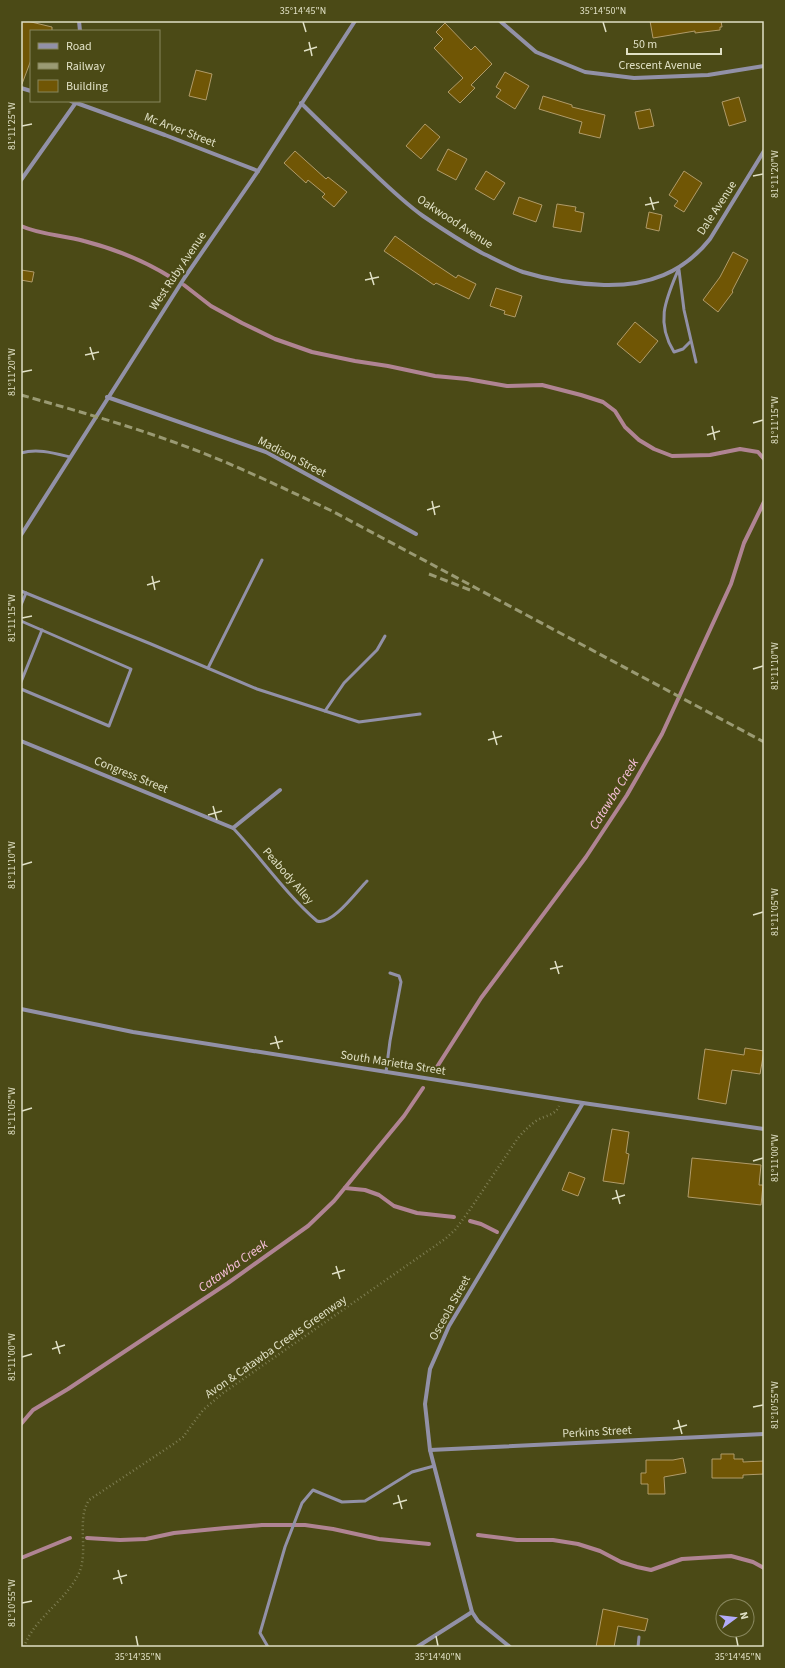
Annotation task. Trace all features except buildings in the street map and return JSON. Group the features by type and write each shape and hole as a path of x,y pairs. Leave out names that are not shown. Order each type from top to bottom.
{"street":[{"name":"West Ruby Avenue","path":"21,535 185,277 258,171 355,21"},
{"name":"Crescent Avenue","path":"500,21 536,52 585,72 634,78 708,75 764,66"},
{"name":"Mc Arver Street","path":"77,102 258,171"},
{"path":"21,180 77,102"},
{"name":"Oakwood Avenue","path":"301,103 389,189 422,216 464,243 522,271 547,278 582,284 617,285 649,280 679,268"},
{"name":"Dale Avenue","path":"679,268 701,251 710,239 764,151"},
{"name":"Madison Street","path":"108,397 266,452 416,534"},
{"name":"Congress Street","path":"21,741 233,828"},
{"path":"233,828 280,790"},
{"name":"South Marietta Street","path":"21,1009 133,1032 562,1100 764,1129"},
{"name":"Osceola Street","path":"510,1647 478,1621 472,1612 430,1450 425,1404 430,1370 449,1326 582,1103"},
{"name":"Perkins Street","path":"430,1450 764,1434"},
{"path":"417,1647 472,1612"}],"lane":[{"path":"679,268 684,310 690,342 696,362"},
{"path":"679,268 663,311 664,330 674,352 683,349 690,342"},
{"path":"21,453 35,451 48,452 70,457"},
{"path":"208,668 262,560"},
{"path":"21,591 257,689 359,722 420,714"},
{"path":"21,605 26,593"},
{"path":"21,621 132,669 108,726 21,689"},
{"path":"21,682 42,630"},
{"path":"326,711 344,683 377,650 385,636"},
{"name":"Peabody Alley","path":"233,828 286,892 317,921 321,922 330,919 367,881"},
{"path":"386,1072 401,982 399,976 390,973"},
{"path":"268,1647 260,1633 289,1536 302,1503 313,1490 342,1502 365,1501 412,1472 434,1466"},
{"path":"638,1647 639,1637"}],"path":[{"name":"Avon & Catawba Creeks Greenway","path":"24,1647 29,1636 64,1594 79,1572 83,1551 86,1506 89,1500 175,1444 183,1437 203,1410 223,1393 445,1239 455,1230 466,1216 526,1128 538,1120 555,1113 562,1100"}],"waterway":[{"path":"21,226 36,231 96,244 130,256 172,278"},
{"path":"184,285 211,306 242,323 275,339 312,352 435,376 467,379 507,386 542,385 603,402 615,411 625,427 639,440 654,449 672,456 710,455 740,449 758,452 764,459"},
{"name":"Catawba Creek","path":"435,1070 481,998 586,857 627,795 662,734 731,584 744,543 764,502"},
{"name":"Catawba Creek","path":"21,1424 33,1410 68,1389 228,1283 308,1226 334,1201 404,1116 423,1088"},
{"path":"345,1188 365,1190 379,1195 394,1206 417,1213 454,1217"},
{"path":"470,1221 481,1224 497,1232"},
{"path":"87,1538 120,1540 146,1539 174,1533 225,1528 262,1525 305,1525 333,1529 379,1539 429,1544"},
{"path":"478,1535 517,1540 553,1540 578,1544 600,1551 621,1562 651,1570 682,1559 731,1556 753,1562 764,1568"},
{"path":"21,1558 70,1538"}],"railway":[{"path":"21,395 169,440 226,462 279,486 332,511 764,742"},
{"path":"429,574 470,590"}]}
